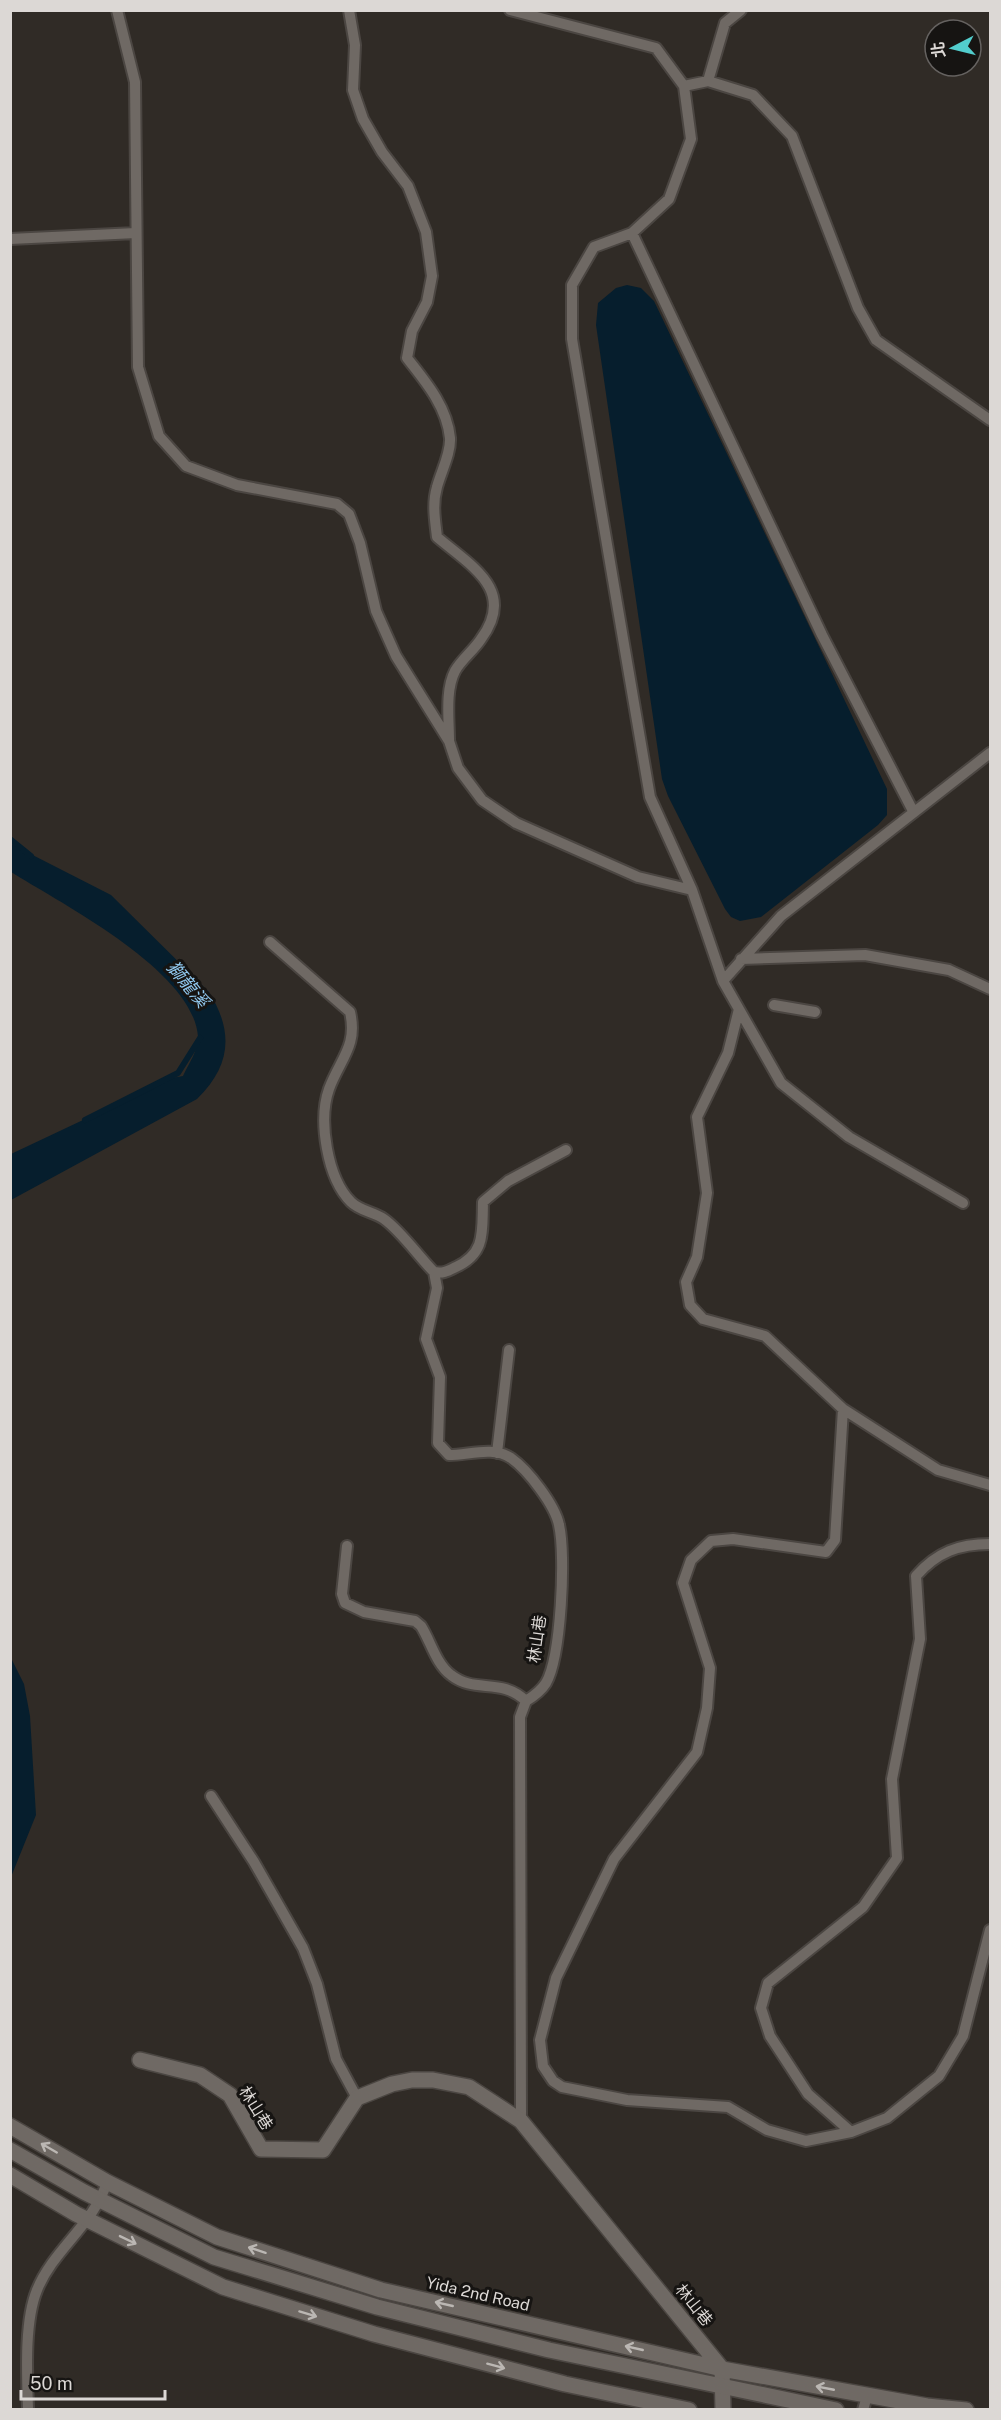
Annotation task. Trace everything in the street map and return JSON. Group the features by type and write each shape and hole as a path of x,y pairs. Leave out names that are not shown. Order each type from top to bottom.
{"street":[{"name":"林山巷","path":"140,2060 200,2075 230,2095 261,2149 323,2150 357,2098 392,2084 433,2080 469,2087 521,2121 722,2369"},
{"name":"Yida 2nd Road","path":"10,2126 107,2182 217,2237 381,2290 865,2403 966,2409"},
{"path":"10,2150 84,2192 214,2257 377,2307 549,2350 836,2409"},
{"path":"10,2175 81,2217 223,2287 385,2337 565,2384 689,2409"},
{"path":"722,2369 723,2409"}],"lane":[{"path":"117,10 135,82 138,367 159,436 186,466 237,485 337,504 349,514 360,543 376,611 392,647 450,741"},
{"path":"349,10 356,45 353,90 363,120 408,186 426,232 432,276 427,302 412,331 407,358 429,385 445,415 450,440 436,490 434,511 437,537 487,580 496,602 492,621 454,672 449,702 450,741 458,768 482,800 516,823 638,877 692,890"},
{"path":"510,10 656,48 684,86 691,139 669,199 632,233 594,247 572,285 572,339 650,797 692,890 723,981 781,1083 849,1137 963,1203"},
{"path":"708,81 725,23 741,10"},
{"path":"684,86 708,81 753,95 792,136 858,308 876,340 990,420"},
{"path":"10,239 135,233"},
{"path":"632,233 822,635 913,811"},
{"path":"723,981 781,916 990,753"},
{"path":"270,942 350,1012 354,1037 335,1073 327,1094 325,1112 326,1140 342,1192 353,1204 383,1218 434,1272 441,1274 471,1260 478,1252 483,1202 508,1181 566,1150"},
{"path":"741,959 865,955 949,970 990,989"},
{"path":"774,1005 815,1012"},
{"path":"739,1010 728,1053 697,1117 707,1193 697,1257 686,1282 690,1305 703,1319 765,1336 843,1409 938,1470 990,1485"},
{"path":"434,1272 437,1287 426,1339 440,1377 438,1443 449,1455 497,1452 509,1350"},
{"path":"843,1409 835,1540 826,1552 733,1539 711,1541 691,1560 682,1583 710,1668 707,1708 697,1752 614,1859 556,1978 540,2040 543,2066 553,2081 562,2087 627,2100 728,2107 767,2130 806,2141 850,2132 887,2118 939,2076 963,2036 990,1930"},
{"name":"林山巷","path":"497,1452 511,1458 544,1494 559,1524 562,1578 554,1664 537,1695 526,1701"},
{"path":"850,2132 808,2094 770,2036 762,2008 768,1983 863,1907 897,1858 892,1779 920,1639 916,1576 928,1563 964,1544 990,1544"},
{"path":"347,1546 342,1594 345,1603 364,1612 415,1621 421,1626 450,1674 470,1684 514,1689 526,1701 520,1717 521,2121"},
{"path":"211,1796 254,1862 303,1948 317,1984 336,2059 357,2098"},
{"path":"28,2409 27,2356 37,2290 81,2217 101,2200 107,2182"}],"water":[{"path":"627,285 641,288 654,301 887,789 887,815 878,825 761,917 740,921 731,917 725,909 668,796 662,779 596,325 598,303 616,288"},
{"name":"獅龍溪","path":"11,844 111,895 209,992 222,1021 225,1048 217,1074 197,1099 11,1200 11,1154 172,1078 183,1076 195,1052 198,1037 191,1012 174,988 151,964 92,921 11,872"},
{"path":"11,1658 24,1684 30,1716 36,1815 11,1877"}],"waterway":[{"name":"獅龍溪","path":"10,839 31,856"},
{"name":"獅龍溪","path":"85,1120 178,1073 200,1038"}]}
